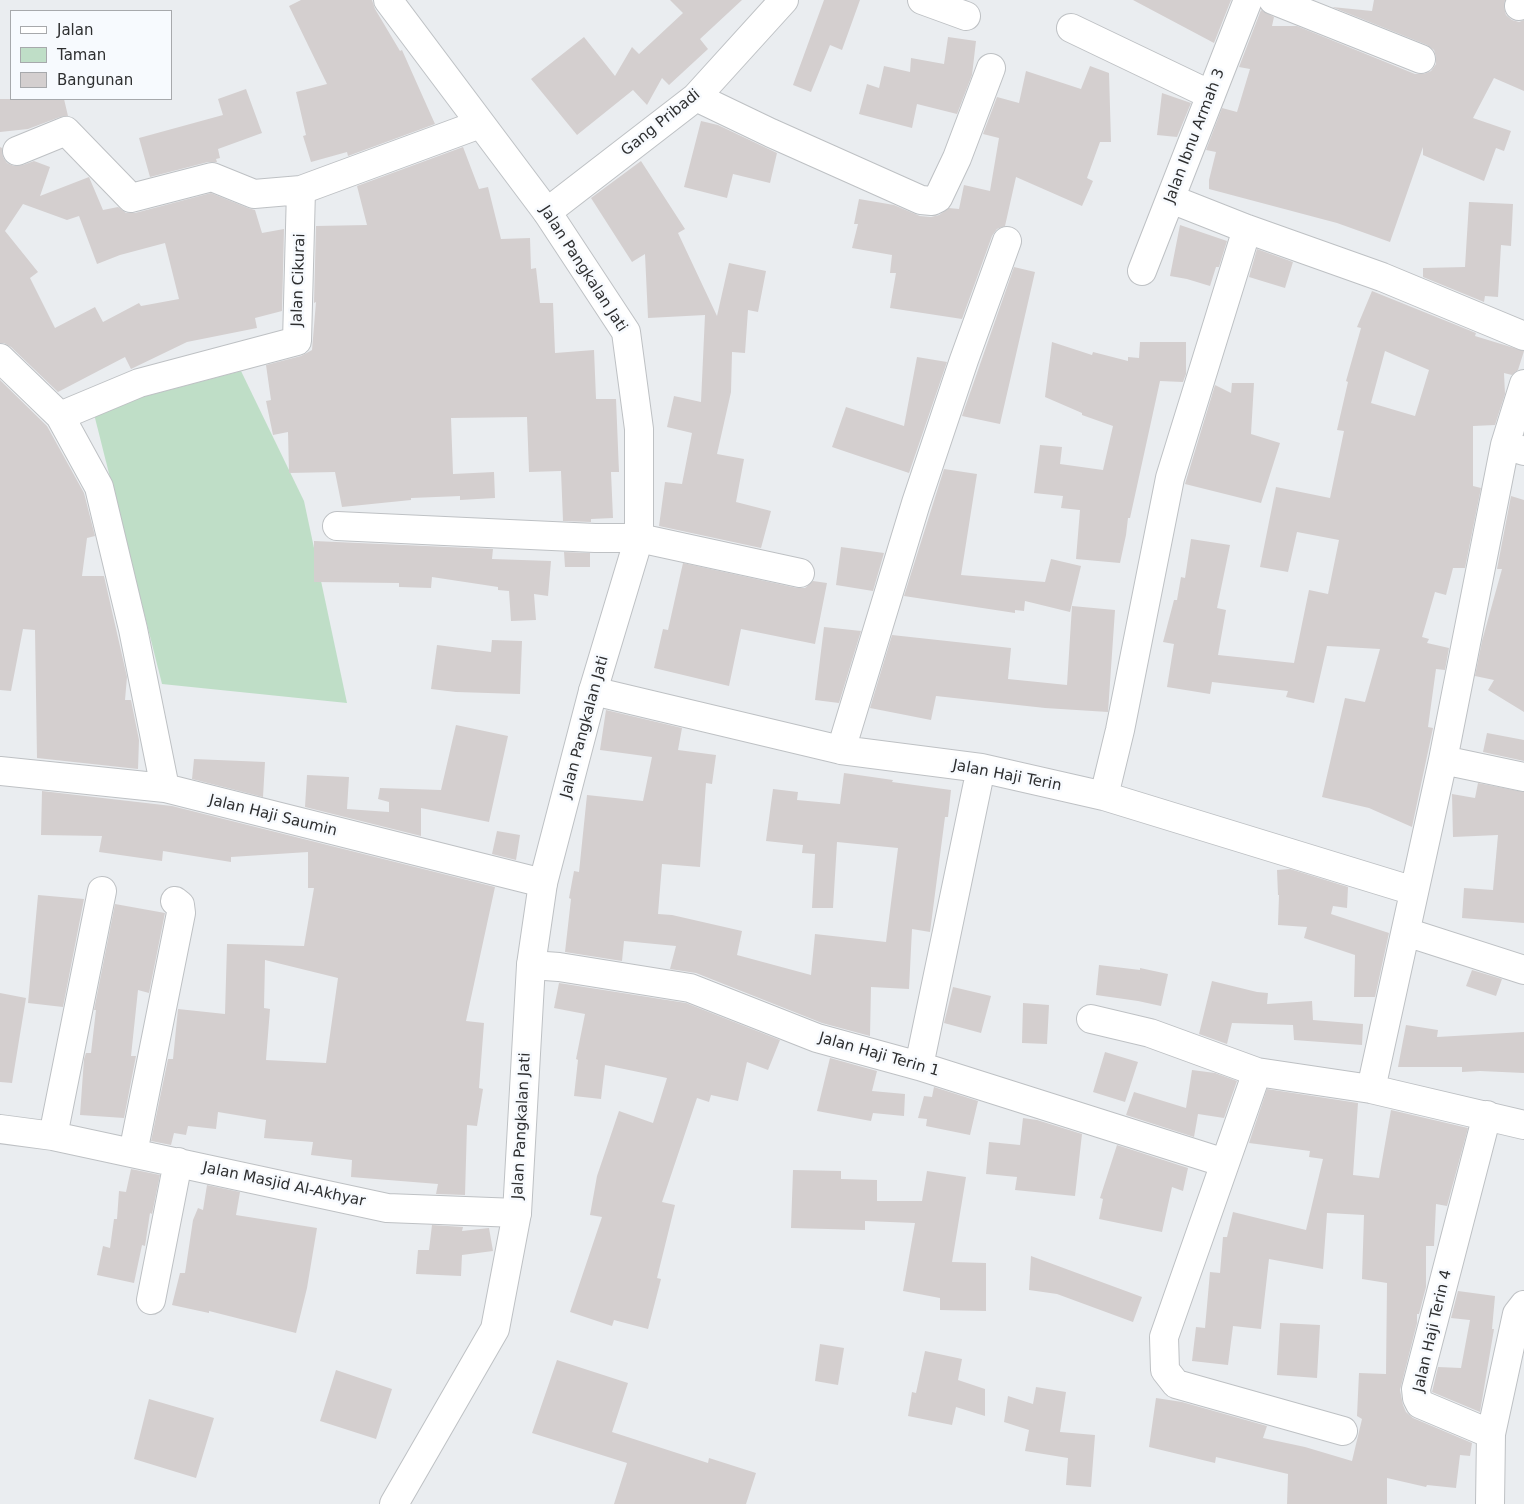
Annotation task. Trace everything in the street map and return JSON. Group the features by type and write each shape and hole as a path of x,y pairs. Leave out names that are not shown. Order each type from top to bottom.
{"street":[{"name":"Jalan Pangkalan Jati","path":"388,0 548,212 626,332 639,428 639,538 593,691 543,883 530,965 517,1213 495,1329 394,1504"},
{"name":"Gang Pribadi","path":"548,212 696,97 784,0"},
{"path":"922,0 966,16"},
{"name":"Jalan Ibnu Armah 3","path":"1142,271 1248,0"},
{"path":"1273,0 1421,59"},
{"path":"1072,28 1211,95"},
{"path":"696,97 771,133 921,200 932,201 938,198 957,158 990,68"},
{"path":"17,151 66,131 131,198 212,177 254,194 302,190 480,124"},
{"name":"Jalan Cikurai","path":"60,416 139,383 297,341 302,190"},
{"path":"1171,199 1247,229 1382,277 1524,336"},
{"path":"1104,796 1120,730 1170,478 1247,229"},
{"path":"841,750 916,503 964,360 1007,241"},
{"path":"0,358 60,416 99,487 133,629 165,788"},
{"path":"1372,1089 1443,760 1514,448 1524,384"},
{"path":"337,526 595,538 639,538 800,573"},
{"name":"Jalan Haji Terin","path":"593,691 841,750 981,768 1104,796 1414,891"},
{"path":"1443,760 1524,777"},
{"path":"919,1066 981,768"},
{"name":"Jalan Haji Saumin","path":"2,777 165,788 543,883"},
{"path":"53,1136 102,891"},
{"path":"133,1153 181,913 180,905 175,901"},
{"path":"1406,932 1524,970"},
{"name":"Jalan Haji Terin 1","path":"530,965 559,967 690,988 817,1038 919,1066 1225,1162"},
{"path":"1091,1019 1150,1033 1257,1072 1372,1089 1524,1125"},
{"path":"1257,1072 1164,1337 1165,1370 1176,1384 1343,1431"},
{"name":"Jalan Haji Terin 4","path":"1487,1116 1416,1389 1420,1404 1491,1434"},
{"name":"Jalan Masjid Al-Akhyar","path":"0,1129 53,1136 387,1208 517,1213"},
{"path":"151,1300 178,1162"},
{"path":"1490,1504 1491,1434 1517,1314 1524,1305"}],"green space":[{"path":"241,371 304,501 347,703 162,684 93,410"}],"building":[{"path":"301,0 372,0 375,9 400,51 402,50 435,124 348,156 347,152 311,162 303,136 306,135 296,92 327,84 289,6"},
{"path":"670,0 742,0 700,39 708,49 669,85 662,78 647,105 633,90 577,135 531,79 584,37 615,76 632,47 639,54 683,13"},
{"path":"824,0 860,0 842,50 830,45 811,92 793,85"},
{"path":"1133,0 1231,0 1214,43"},
{"path":"1374,0 1505,0 1506,15 1512,20 1519,22 1524,20 1524,91 1494,78 1473,118 1511,131 1504,151 1496,148 1484,181 1423,155 1423,147 1390,242 1337,223 1209,189 1209,180 1216,152 1206,150 1222,108 1237,112 1250,69 1239,67 1261,10 1274,17 1272,26 1297,26 1415,74 1424,74 1431,71 1436,64 1436,57 1434,50 1427,45 1332,7 1372,11"},
{"path":"948,37 976,41 972,75 957,114 917,104 912,128 859,114 867,84 879,88 884,66 910,72 911,58 944,64"},
{"path":"1090,66 1109,73 1111,142 1100,142 1087,178 1093,181 1082,206 1016,177 1005,226 997,229 992,236 962,319 890,308 896,273 890,273 892,255 852,248 858,224 854,224 859,199 894,205 920,216 931,217 939,215 949,208 959,209 964,185 990,191 999,138 983,134 997,97 1019,103 1026,71 1081,89"},
{"path":"246,89 262,133 218,149 220,158 216,159 217,162 208,162 150,177 139,138 223,115 218,99"},
{"path":"1162,93 1191,103 1177,137 1157,135"},
{"path":"0,99 64,100 68,116 60,117 28,129 0,132"},
{"path":"701,121 718,125 777,153 770,183 733,174 727,198 684,187"},
{"path":"0,147 7,163 14,166 34,161 50,167 40,196 89,177 103,210 118,207 126,213 135,213 211,193 255,210 262,233 284,229 282,311 255,318 257,328 187,342 131,369 125,357 58,392 11,347 0,343","holes":["23,204 67,220 79,216 97,264 120,255 165,243 179,299 141,306 139,303 103,322 95,307 55,328 30,278 38,272 5,231"]},
{"path":"463,147 479,189 488,187 501,239 530,238 531,269 536,268 540,303 553,303 555,353 594,350 596,399 616,399 619,472 611,472 613,518 591,519 591,522 563,521 561,471 529,472 527,417 451,418 453,474 494,472 495,498 460,500 460,496 411,498 411,500 342,507 335,472 289,473 288,432 273,435 266,401 271,400 266,365 301,356 312,350 316,302 314,303 316,226 367,225 357,186"},
{"path":"641,161 685,229 678,233 717,316 729,263 766,271 758,312 748,310 745,353 732,352 731,392 717,454 744,459 736,502 771,511 761,548 659,526 665,482 682,484 692,433 667,427 674,396 701,402 705,315 648,318 645,254 632,262 591,198"},
{"path":"1469,202 1513,204 1511,246 1501,245 1498,297 1485,296 1484,302 1423,277 1423,268 1465,267"},
{"path":"1180,225 1227,241 1219,267 1216,267 1210,286 1170,276"},
{"path":"1257,249 1293,262 1285,288 1249,277"},
{"path":"1014,267 1035,272 1000,424 962,416"},
{"path":"1372,291 1476,333 1475,336 1524,351 1518,370 1512,375 1504,373 1505,394 1495,425 1473,426 1473,486 1481,488 1465,568 1453,568 1446,595 1435,592 1422,637 1429,639 1427,643 1449,648 1445,670 1436,669 1428,727 1433,728 1412,827 1369,808 1322,797 1345,698 1365,702 1380,649 1327,646 1314,703 1286,697 1288,691 1212,682 1210,694 1167,687 1174,644 1163,642 1174,600 1177,600 1181,577 1185,578 1191,539 1230,545 1217,608 1226,610 1218,655 1294,663 1309,590 1328,594 1339,540 1297,532 1288,572 1260,567 1276,487 1330,498 1344,431 1337,430 1348,382 1346,381 1361,328 1357,327","holes":["1385,351 1429,370 1415,416 1371,403"]},
{"path":"1052,342 1092,355 1093,352 1128,361 1128,357 1139,358 1140,342 1186,342 1186,374 1183,382 1160,381 1130,518 1128,518 1120,563 1076,559 1080,510 1061,508 1063,496 1034,493 1040,445 1062,447 1060,464 1103,470 1113,426 1082,415 1082,413 1045,397"},
{"path":"917,357 947,362 909,473 832,447 846,407 904,426"},
{"path":"0,380 47,426 84,493 95,536 87,538 82,576 104,576 127,677 125,700 131,700 139,740 138,769 37,758 35,630 23,629 11,691 0,690"},
{"path":"1232,383 1254,383 1251,434 1280,443 1261,503 1185,484 1215,385 1231,393"},
{"path":"944,469 977,474 961,575 1045,582 1051,559 1081,566 1070,612 1025,601 1024,611 1015,610 1015,613 904,596"},
{"path":"1511,496 1524,500 1524,712 1488,690 1494,680 1475,676 1482,641 1502,569 1497,569"},
{"path":"314,541 493,549 492,559 551,561 548,596 534,594 536,620 511,621 509,591 498,590 498,587 432,577 431,588 399,587 399,583 314,582"},
{"path":"841,547 884,553 873,591 836,585"},
{"path":"564,552 590,553 590,567 565,567"},
{"path":"683,563 797,588 805,588 813,581 827,583 815,644 741,629 729,686 654,668 663,629 668,630"},
{"path":"1072,606 1115,610 1108,712 1045,708 936,696 931,720 870,708 892,635 1011,648 1008,679 1067,685"},
{"path":"824,627 861,631 839,703 815,700"},
{"path":"492,640 522,641 520,694 456,692 431,689 437,645 491,652"},
{"path":"606,710 682,728 678,750 716,755 712,784 706,783 700,867 662,864 658,914 672,915 742,931 737,955 811,975 815,934 886,942 898,848 837,842 833,908 812,908 815,854 802,853 803,845 766,841 773,789 798,792 797,800 840,804 844,773 951,790 948,817 945,817 930,932 912,929 909,989 871,987 870,1036 822,1023 696,973 670,969 676,946 624,941 622,961 565,952 571,899 569,898 574,871 579,872 587,795 643,801 652,757 600,750"},
{"path":"456,725 508,736 489,822 421,808 421,836 305,807 307,775 349,777 347,809 389,812 389,802 378,799 380,788 441,790"},
{"path":"1487,733 1524,740 1524,761 1483,752"},
{"path":"194,759 265,762 263,797 192,779"},
{"path":"1478,783 1524,792 1524,923 1462,918 1464,888 1493,890 1498,835 1453,837 1452,794 1475,798"},
{"path":"42,791 172,806 495,887 466,1021 484,1023 479,1088 483,1089 477,1126 467,1125 465,1195 436,1194 438,1184 351,1177 352,1160 311,1155 313,1142 264,1138 266,1120 218,1112 216,1129 188,1126 186,1135 174,1133 171,1145 151,1141 168,1059 173,1059 178,1009 225,1014 227,944 304,946 314,888 308,888 308,852 231,857 231,862 163,851 162,861 99,852 102,836 41,835","holes":["265,960 338,978 326,1063 266,1060 270,1009 264,1008"]},
{"path":"497,831 520,835 516,860 492,854"},
{"path":"1290,869 1348,887 1347,908 1333,906 1331,914 1389,933 1375,997 1354,997 1355,955 1304,938 1307,927 1278,925 1279,895 1277,870"},
{"path":"38,895 84,899 63,1007 28,1003"},
{"path":"115,904 165,913 149,993 138,990 131,1056 136,1056 124,1118 80,1115 84,1059 86,1053 91,1053 96,1010 94,1010"},
{"path":"1099,965 1140,970 1140,968 1168,974 1161,1006 1096,995"},
{"path":"1472,970 1502,979 1496,996 1466,986"},
{"path":"1212,981 1268,993 1267,1004 1312,1001 1313,1020 1363,1024 1362,1045 1294,1040 1293,1025 1232,1023 1227,1044 1199,1034"},
{"path":"559,983 686,1003 780,1040 768,1070 747,1062 738,1101 711,1095 709,1102 697,1098 662,1202 675,1205 657,1278 661,1279 648,1329 614,1320 612,1326 570,1312 602,1217 590,1215 597,1176 619,1111 653,1123 667,1078 605,1065 601,1099 574,1096 578,1060 576,1059 585,1014 554,1008"},
{"path":"953,987 991,996 981,1033 944,1023"},
{"path":"0,993 26,998 12,1083 0,1082"},
{"path":"1023,1003 1049,1005 1047,1044 1022,1043"},
{"path":"1406,1025 1438,1030 1437,1037 1524,1032 1524,1073 1462,1072 1462,1067 1398,1067"},
{"path":"1105,1052 1138,1062 1125,1102 1093,1092"},
{"path":"830,1058 877,1071 872,1091 905,1094 904,1116 873,1113 871,1121 817,1111"},
{"path":"1192,1070 1215,1073 1237,1081 1224,1118 1198,1114 1194,1137 1126,1115 1134,1092 1186,1108"},
{"path":"934,1087 978,1101 970,1135 926,1126 927,1119 918,1118 924,1096 932,1097"},
{"path":"1267,1089 1358,1103 1353,1175 1379,1178 1391,1110 1468,1128 1447,1206 1436,1204 1434,1246 1426,1246 1426,1287 1419,1314 1417,1314 1417,1323 1400,1390 1406,1412 1413,1418 1472,1443 1470,1456 1460,1455 1456,1488 1427,1485 1426,1487 1387,1478 1387,1504 1287,1504 1288,1474 1216,1457 1215,1463 1149,1447 1156,1398 1182,1402 1267,1426 1263,1438 1305,1447 1352,1461 1362,1419 1357,1416 1359,1373 1386,1374 1387,1283 1362,1279 1364,1215 1327,1213 1323,1269 1269,1259 1261,1329 1233,1326 1228,1365 1192,1361 1196,1327 1205,1328 1210,1272 1220,1273 1223,1237 1227,1237 1233,1212 1306,1230 1323,1159 1309,1157 1310,1151 1249,1143"},
{"path":"1023,1118 1037,1120 1082,1134 1075,1196 1015,1190 1017,1177 986,1174 989,1142 1020,1145"},
{"path":"1117,1145 1188,1168 1183,1191 1172,1187 1162,1232 1099,1219 1103,1199 1100,1198"},
{"path":"131,1169 160,1175 152,1214 150,1213 145,1246 142,1245 134,1283 97,1275 103,1246 110,1248 114,1219 117,1219 119,1191 126,1192"},
{"path":"793,1170 841,1171 841,1179 877,1180 877,1201 922,1201 927,1171 966,1177 952,1262 986,1263 986,1311 940,1310 940,1298 903,1291 915,1223 865,1221 865,1230 791,1228"},
{"path":"207,1185 240,1192 236,1215 317,1228 307,1288 296,1333 209,1311 209,1313 172,1305 180,1273 185,1273 193,1220 198,1208 203,1210"},
{"path":"432,1225 463,1227 462,1231 489,1228 493,1251 462,1255 461,1276 416,1274 418,1250 429,1250"},
{"path":"1031,1256 1142,1297 1133,1322 1057,1294 1029,1290"},
{"path":"1458,1291 1495,1296 1492,1329 1494,1329 1480,1412 1432,1392 1438,1367 1461,1368 1470,1320 1451,1318"},
{"path":"1280,1323 1320,1325 1317,1378 1277,1375"},
{"path":"820,1344 844,1348 838,1385 815,1381"},
{"path":"925,1351 962,1359 958,1380 985,1389 985,1416 956,1407 952,1425 908,1416 912,1392 916,1393"},
{"path":"557,1360 628,1383 612,1432 708,1463 709,1458 756,1473 746,1504 614,1504 627,1463 532,1433"},
{"path":"336,1370 392,1389 376,1439 320,1421"},
{"path":"1036,1387 1066,1392 1060,1432 1095,1435 1091,1487 1066,1485 1068,1458 1025,1451 1029,1430 1004,1422 1008,1396 1033,1404"},
{"path":"149,1399 214,1418 196,1478 134,1459"}]}
